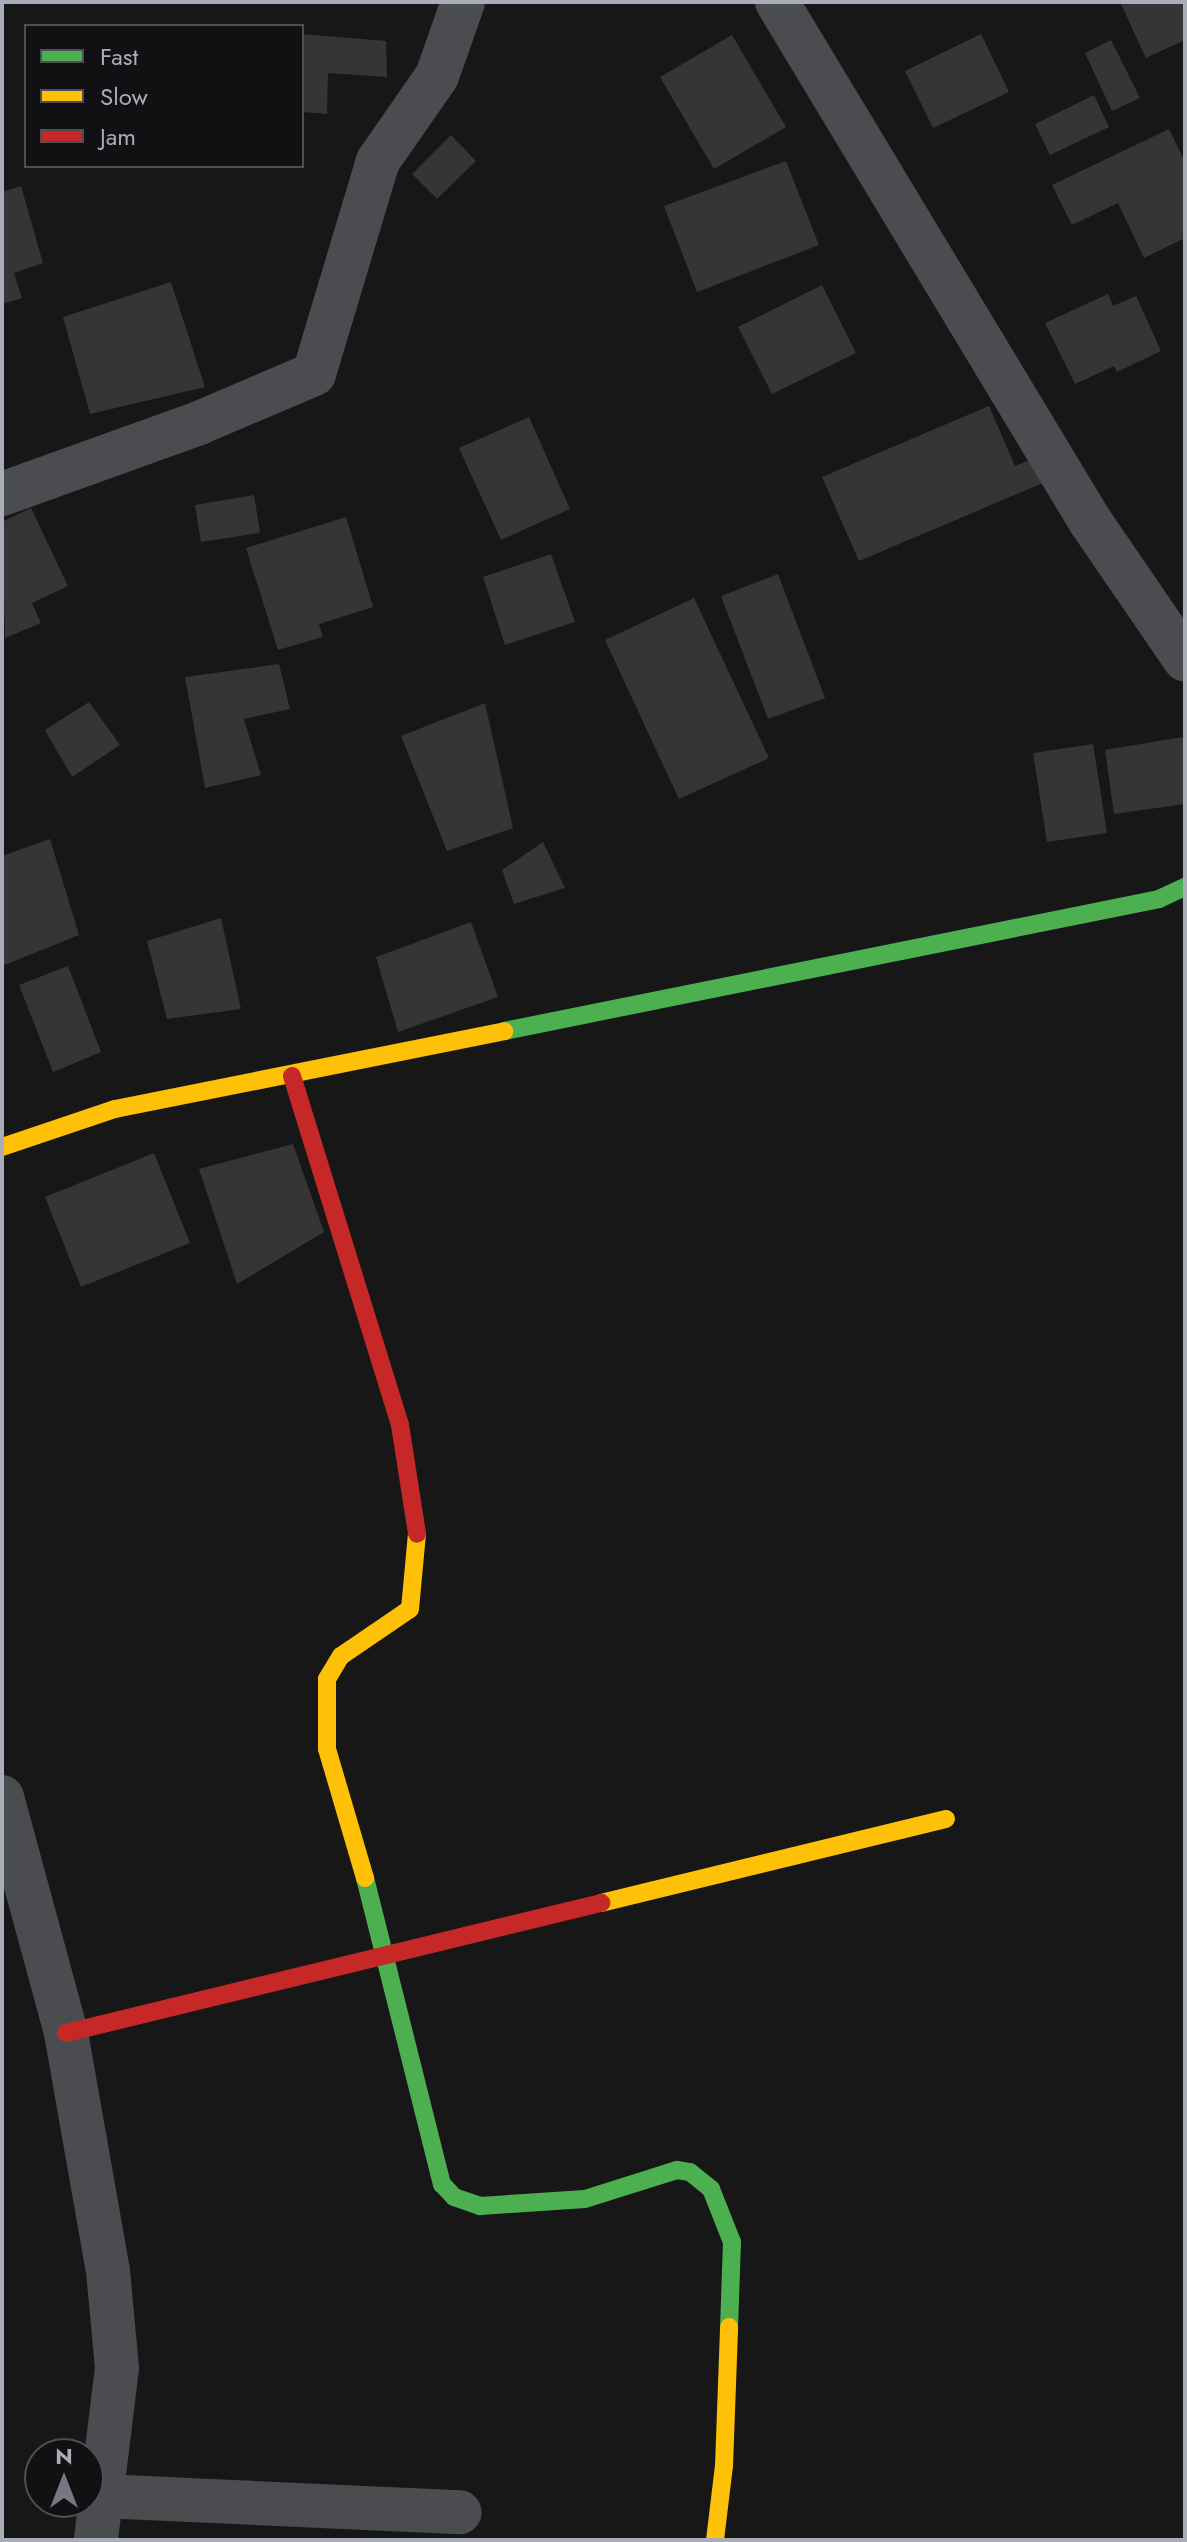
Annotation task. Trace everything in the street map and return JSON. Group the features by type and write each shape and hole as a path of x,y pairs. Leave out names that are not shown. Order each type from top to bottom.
{"street":[{"path":"2,494 199,423 314,374 378,161 437,76 463,2"},
{"path":"777,2 1090,521 1185,660"},
{"path":"2,1147 115,1109 292,1076 1159,899 1185,887"},
{"path":"292,1076 400,1425 418,1538 410,1609 341,1656 327,1679 327,1749 388,1955 442,2184 454,2197 480,2206 585,2199 677,2170 690,2172 711,2189 732,2242 724,2466 715,2540"},
{"path":"2,1797 66,2033 108,2271 117,2368 104,2472"},
{"path":"66,2033 946,1819"},
{"path":"104,2496 460,2512"},
{"path":"96,2540 98,2518"}],"building":[{"path":"1120,2 1185,2 1185,40 1146,58"},
{"path":"304,34 386,41 387,77 328,73 327,114 304,112"},
{"path":"981,34 1009,92 933,128 905,71"},
{"path":"732,35 786,127 714,169 660,77"},
{"path":"1111,40 1140,98 1112,111 1085,53"},
{"path":"1094,95 1109,127 1050,155 1035,124"},
{"path":"1169,129 1185,162 1185,238 1144,258 1118,203 1072,225 1052,185"},
{"path":"451,135 476,161 437,199 412,174"},
{"path":"786,161 819,245 697,292 664,206"},
{"path":"21,186 43,263 14,273 22,298 2,304 2,192"},
{"path":"171,282 205,387 90,414 63,317"},
{"path":"822,285 856,353 772,394 738,327"},
{"path":"1108,294 1113,306 1136,296 1161,351 1117,372 1114,366 1075,384 1045,323"},
{"path":"989,406 1015,466 1032,459 1043,483 859,561 822,477"},
{"path":"529,417 570,509 501,540 459,448"},
{"path":"254,495 260,533 201,542 195,505"},
{"path":"31,508 68,586 32,603 41,623 5,638 2,522"},
{"path":"346,517 373,607 319,624 323,637 278,650 246,548"},
{"path":"551,554 575,622 505,645 483,577"},
{"path":"778,574 825,698 768,719 721,596"},
{"path":"694,598 769,758 679,799 605,640"},
{"path":"279,664 290,709 244,719 261,775 205,788 185,677"},
{"path":"89,702 120,745 72,777 45,730"},
{"path":"485,703 513,828 447,851 401,736"},
{"path":"1183,737 1185,804 1114,814 1105,750"},
{"path":"1093,744 1107,833 1047,842 1033,753"},
{"path":"50,839 79,935 2,966 2,856"},
{"path":"543,842 565,888 514,904 502,870"},
{"path":"221,918 241,1009 167,1019 147,941"},
{"path":"471,922 498,997 398,1032 376,957"},
{"path":"68,966 101,1052 53,1072 19,985"},
{"path":"293,1144 324,1232 237,1284 199,1169"},
{"path":"154,1153 190,1243 81,1287 45,1197"}],"traffic: fast":[{"path":"504,1031 1159,899 1185,887"},
{"path":"365,1878 442,2184 454,2197 480,2206 585,2199 677,2170 690,2172 711,2189 732,2242 729,2327"}],"traffic: slow":[{"path":"2,1147 115,1109 504,1031"},
{"path":"365,1878 327,1749 327,1679 341,1656 410,1609 417,1534"},
{"path":"601,1903 946,1819"},
{"path":"715,2540 724,2466 729,2327"}],"traffic: jam":[{"path":"292,1076 400,1425 417,1534"},
{"path":"66,2033 601,1903"}]}
